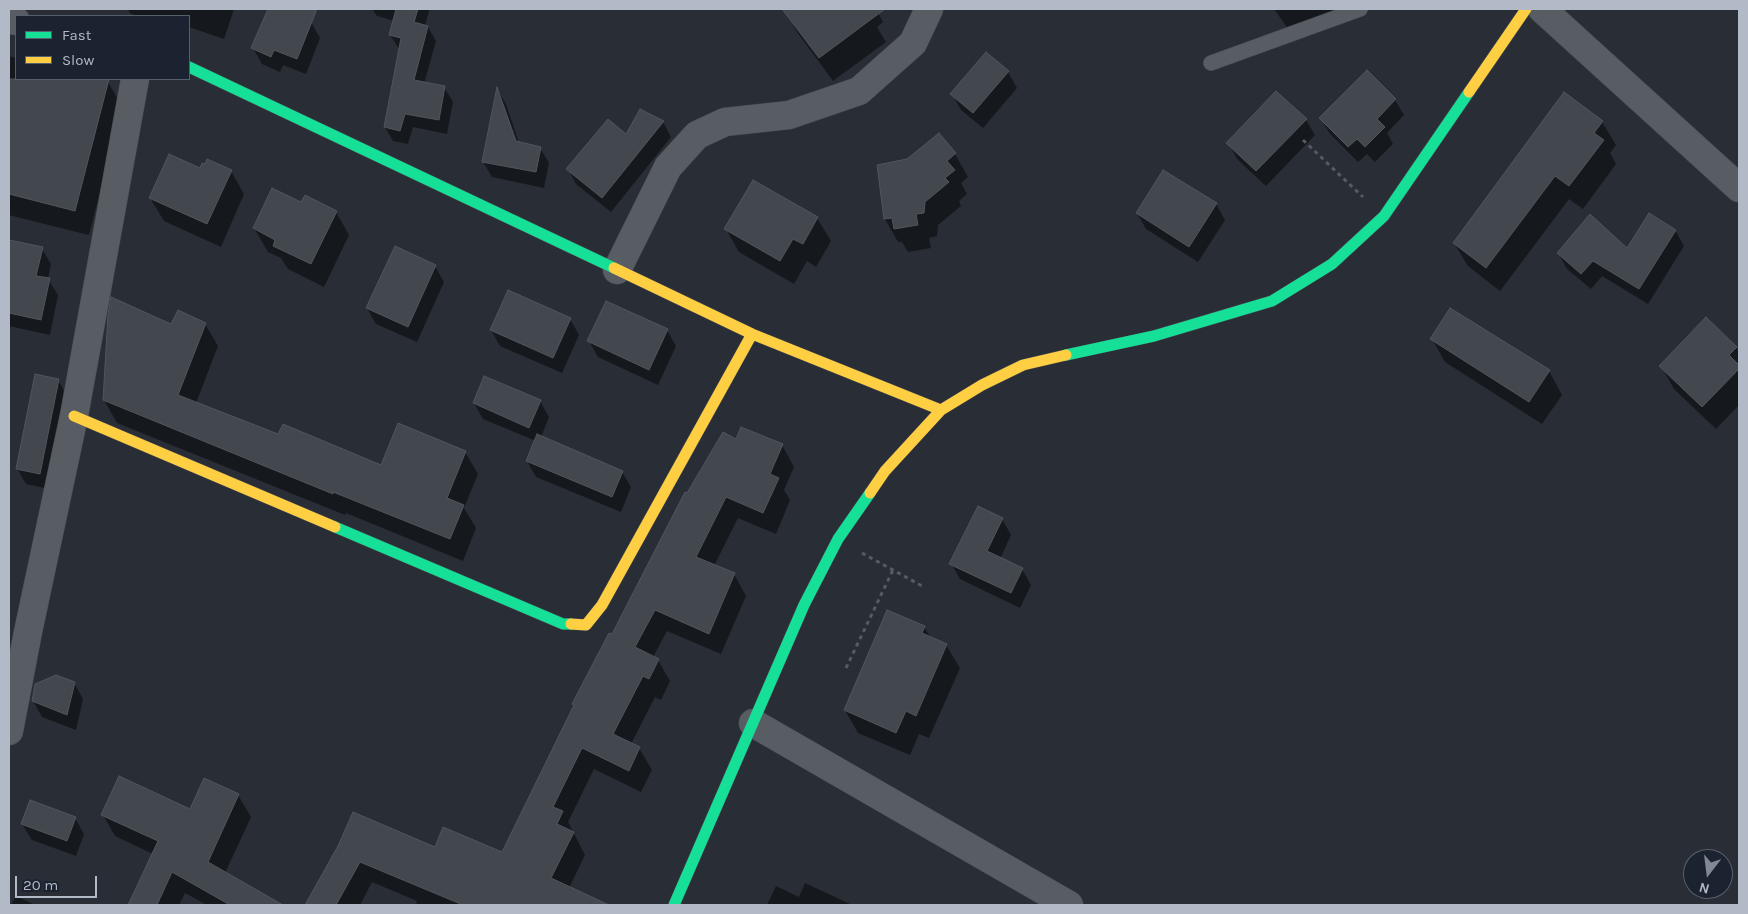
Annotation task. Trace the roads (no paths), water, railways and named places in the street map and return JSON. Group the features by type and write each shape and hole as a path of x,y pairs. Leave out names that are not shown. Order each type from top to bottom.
{"street":[{"path":"617,270 668,168 697,135 725,122 789,115 859,91 913,42 929,9"},
{"path":"674,905 804,605 838,539 885,471 941,410 982,385 1023,365 1154,336 1272,301 1332,264 1384,216 1526,9"},
{"path":"1542,9 1739,188"},
{"path":"190,67 752,334 941,410"},
{"path":"9,732 28,632 74,416 135,80"},
{"path":"74,416 563,624 586,625 602,605 752,334"},
{"path":"753,723 1068,905"}],"lane":[{"path":"1211,63 1360,9"}]}
